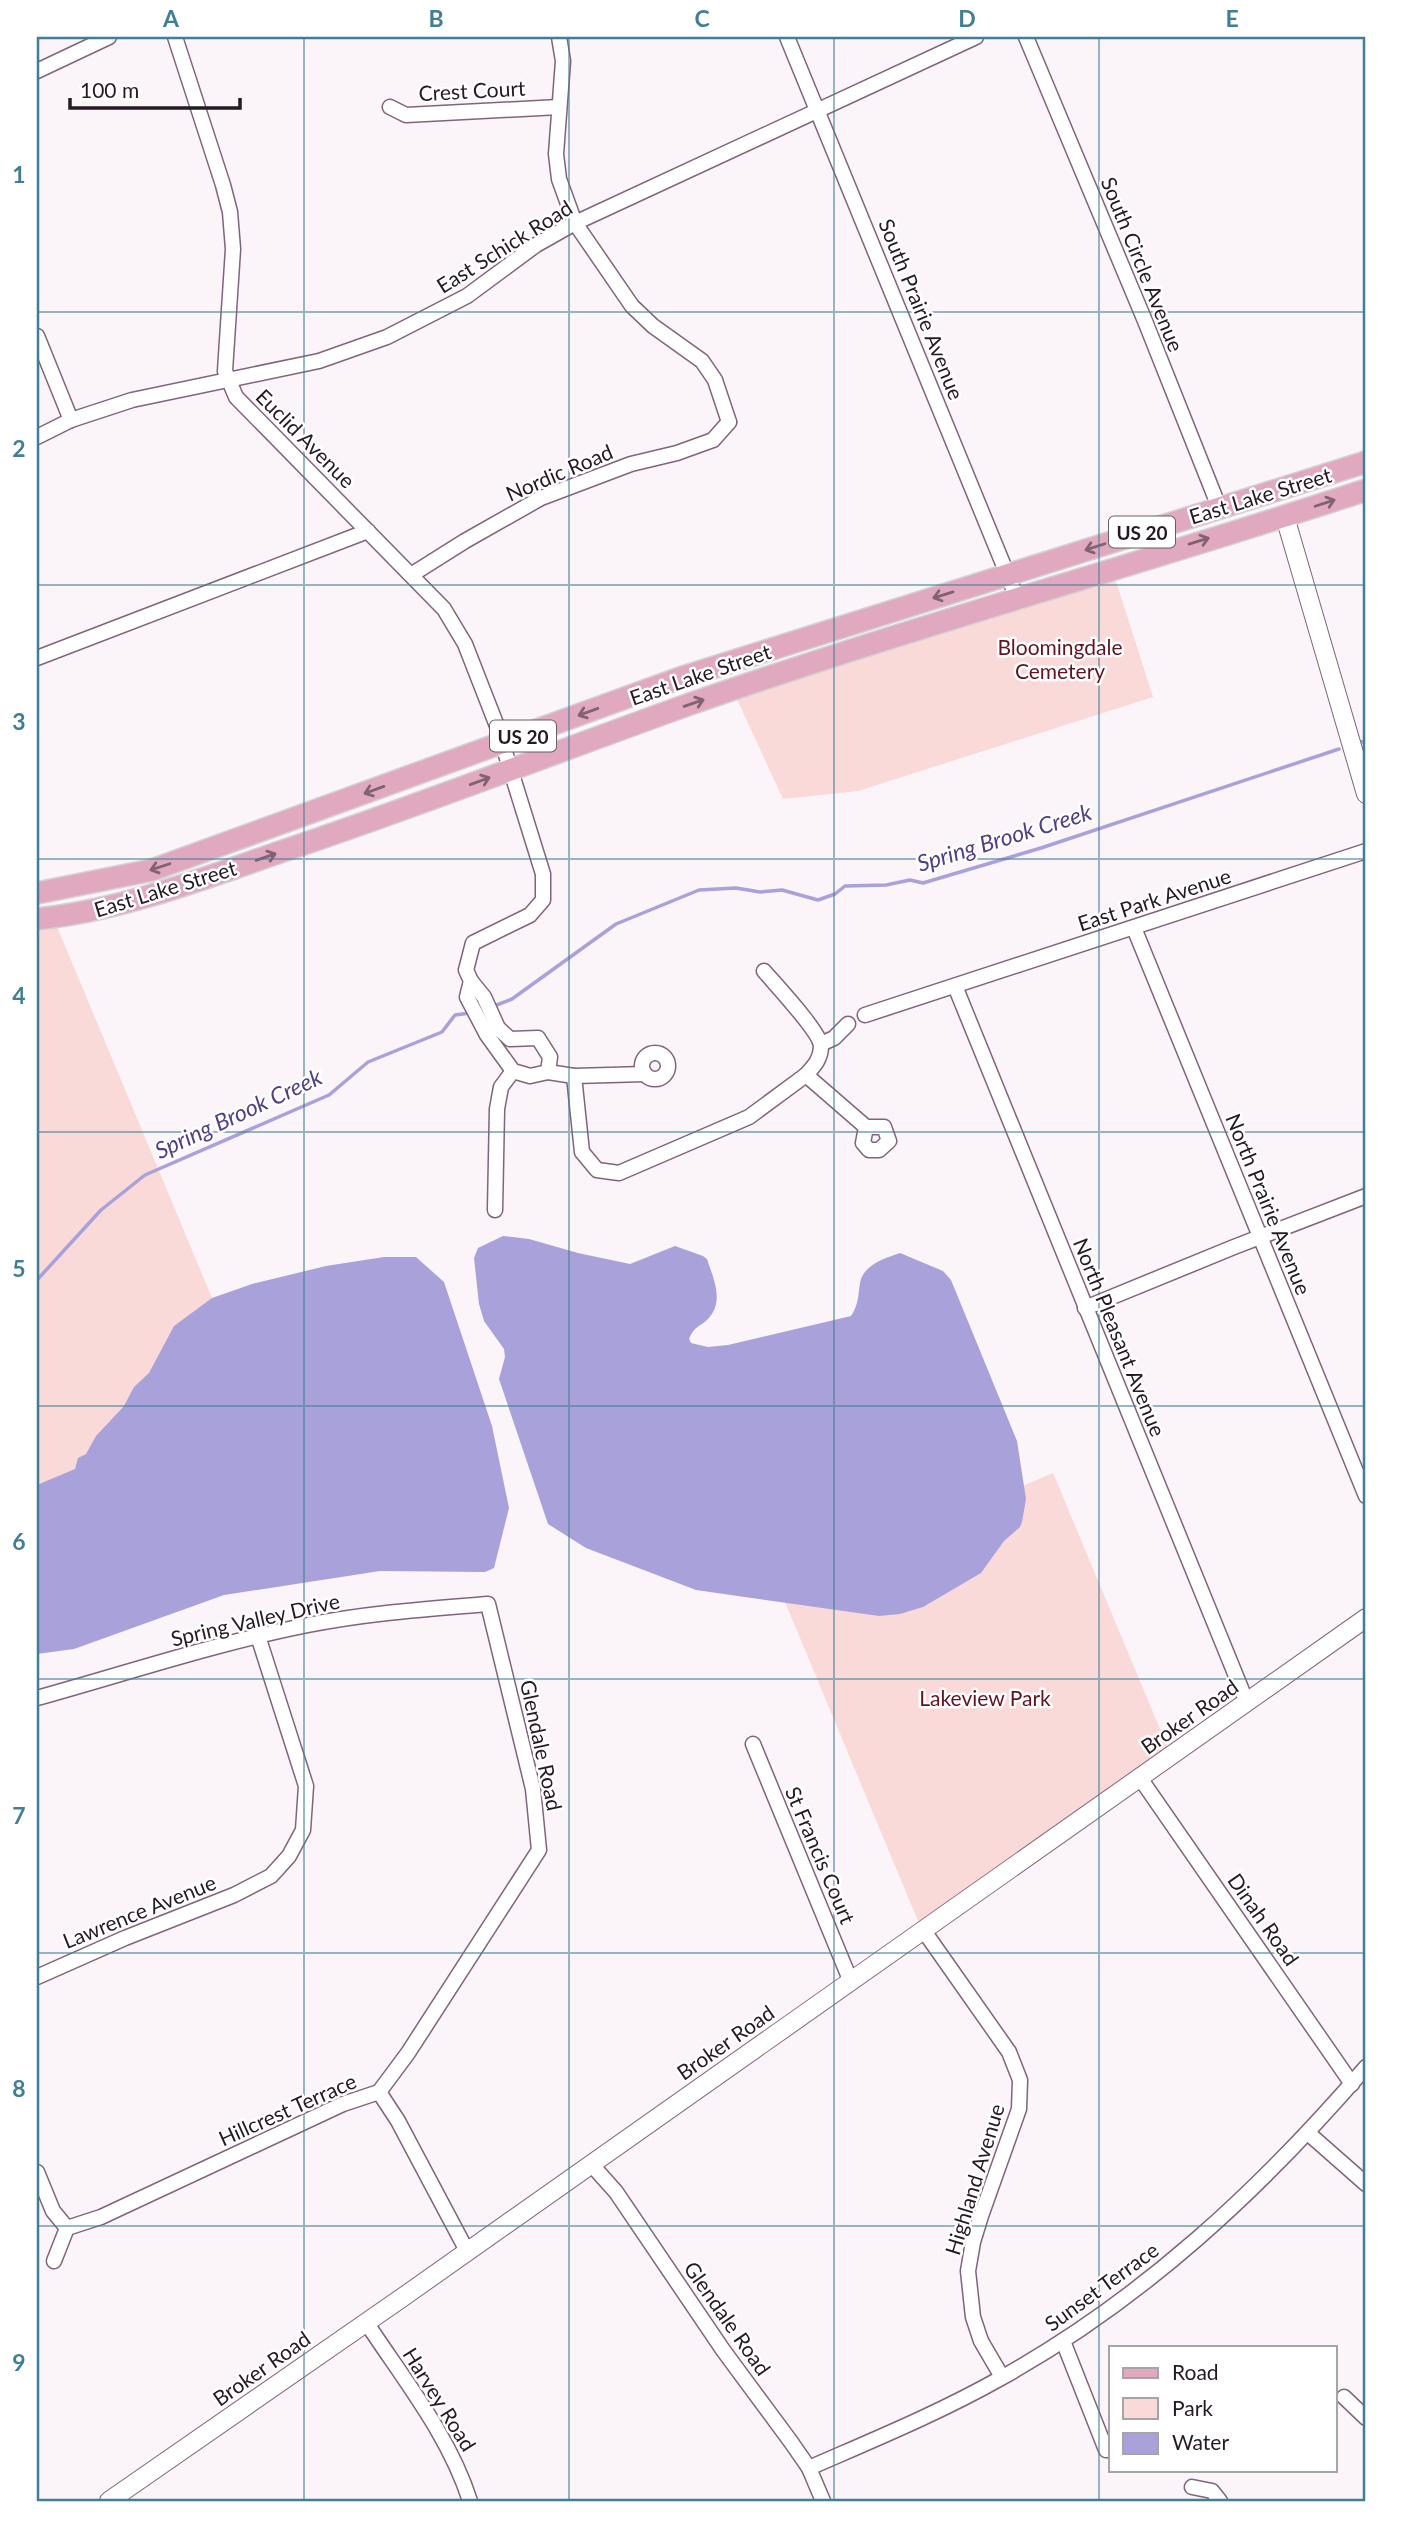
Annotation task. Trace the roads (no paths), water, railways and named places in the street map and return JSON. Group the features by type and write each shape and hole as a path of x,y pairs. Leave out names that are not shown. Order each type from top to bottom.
{"main road":[{"name":"East Lake Street","path":"37,892 152,870 680,678 1366,462"},
{"name":"East Lake Street","path":"37,919 95,910 162,893 689,705 1017,598 1366,490"}],"street":[{"path":"37,71 109,37"},
{"name":"Euclid Avenue","path":"175,37 230,212 233,249 225,345 225,371 228,381 236,397 444,609 465,645 512,770 543,874 543,900 530,915 473,943 466,970 471,981 467,997 471,1005 486,1012"},
{"path":"559,37 563,54 556,141 559,178 575,223"},
{"name":"South Prairie Avenue","path":"787,37 1017,598"},
{"name":"East Schick Road","path":"37,437 71,419 146,396 319,361 405,329 467,296 536,245 575,223 976,37"},
{"name":"South Circle Avenue","path":"1026,37 1145,321 1219,507"},
{"name":"Crest Court","path":"390,107 406,115 419,115 559,107"},
{"name":"Nordic Road","path":"411,575 541,498 631,464 677,453 713,440 733,423 715,380 702,361 653,326 632,306 575,223"},
{"path":"37,336 71,419"},
{"path":"1277,490 1366,794"},
{"path":"37,657 368,531"},
{"name":"East Park Avenue","path":"865,1015 1366,851"},
{"name":"North Prairie Avenue","path":"1134,928 1366,1496"},
{"path":"574,1076 582,1152 597,1170 619,1173 749,1118 806,1075 819,1059 821,1044 764,971"},
{"path":"471,981 486,1012 510,1039 538,1038 550,1057 548,1072"},
{"name":"North Pleasant Avenue","path":"955,986 1247,1703"},
{"path":"486,1012 487,1035 513,1071 530,1076 548,1072 574,1076 645,1074"},
{"path":"821,1044 834,1038 848,1024"},
{"path":"495,1209 497,1109 501,1087 513,1071"},
{"path":"806,1075 866,1128"},
{"path":"1086,1308 1366,1196"},
{"name":"Spring Valley Drive","path":"37,1698 258,1636 370,1615 488,1604"},
{"name":"Glendale Road","path":"488,1604 533,1789 539,1850 491,1926"},
{"name":"Broker Road","path":"109,2501 1366,1618"},
{"name":"Lawrence Avenue","path":"37,1977 257,1884 271,1876 289,1856 303,1830 306,1804 303,1773 258,1636"},
{"name":"St Francis Court","path":"753,1744 851,1982"},
{"name":"Dinah Road","path":"1140,1778 1352,2084"},
{"name":"Hillcrest Terrace","path":"67,2228 101,2217 343,2104 379,2092 408,2053 491,1926"},
{"name":"Highland Avenue","path":"924,1931 1009,2052 1020,2080 1021,2092 1016,2119 981,2216 968,2270 973,2317 981,2341 1002,2377"},
{"name":"Sunset Terrace","path":"809,2468 923,2418 1002,2377 1063,2341 1131,2293 1198,2240 1250,2193 1366,2067"},
{"path":"379,2092 398,2121 467,2251"},
{"path":"1308,2133 1366,2184"},
{"name":"Glendale Road","path":"591,2164 615,2192 723,2350 809,2468 823,2501"},
{"path":"37,2172 52,2211 67,2228 54,2260"},
{"name":"Harvey Road","path":"366,2322 441,2434 470,2501"},
{"path":"1063,2341 1106,2450"},
{"path":"1344,2397 1366,2418"},
{"path":"1192,2487 1212,2491 1220,2501"}],"water":[{"path":"503,1236 529,1239 630,1264 675,1246 703,1256 707,1259 716,1289 716,1305 708,1319 695,1329 689,1339 691,1343 708,1347 728,1345 851,1316 865,1271 900,1253 943,1271 951,1280 1017,1441 1026,1499 1020,1527 1004,1541 981,1573 923,1607 900,1614 879,1616 696,1590 586,1548 548,1524 499,1379 505,1357 504,1349 484,1321 479,1304 474,1258 478,1248"},
{"path":"384,1257 416,1257 444,1282 492,1426 509,1508 494,1568 485,1572 380,1571 224,1595 74,1649 37,1654 37,1485 75,1469 78,1458 86,1454 96,1436 124,1406 134,1387 149,1373 174,1326 212,1298 252,1284 326,1266"}],"waterway":[{"name":"Spring Brook Creek","path":"1360,742 1366,741"},
{"name":"Spring Brook Creek","path":"494,1006 512,999 616,924 699,890 782,890 818,900 835,894 845,886 886,885 910,880 923,883 1041,848 1339,749"},
{"name":"Spring Brook Creek","path":"37,1280 101,1210 145,1175 329,1095 368,1062 442,1032 455,1015 470,1013"}],"park label":[{"name":"Bloomingdale Cemetery","path":"1060,658"},
{"name":"Lakeview Park","path":"985,1697"}]}
